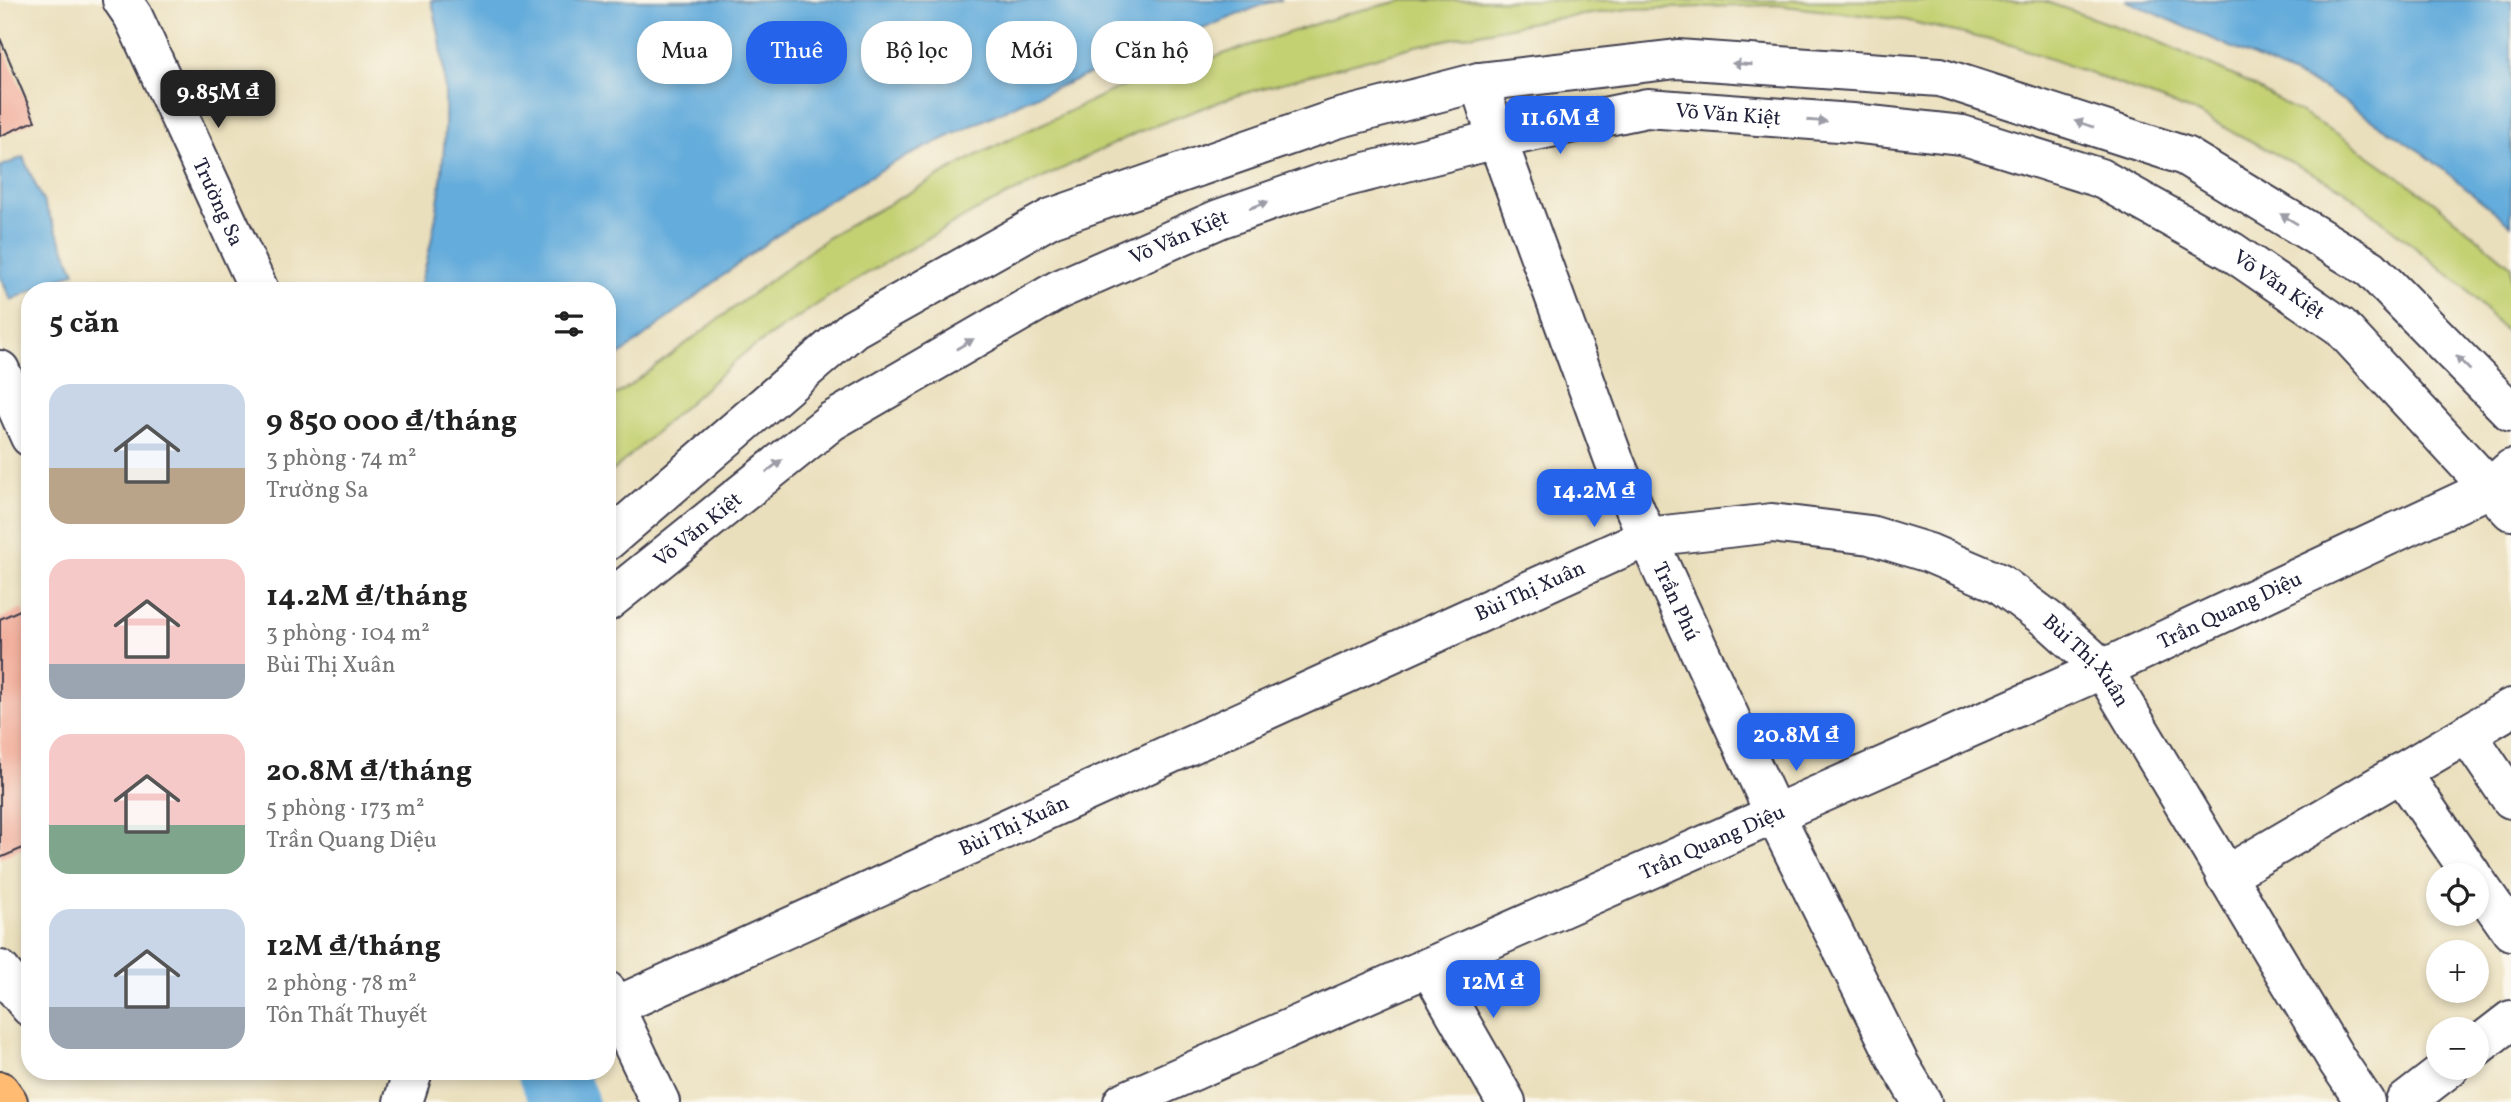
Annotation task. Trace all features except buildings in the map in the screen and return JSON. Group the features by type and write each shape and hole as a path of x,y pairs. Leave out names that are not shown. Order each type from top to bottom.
{"highway":[{"path":"0,1091 8,1102"}],"street":[{"name":"Trường Sa","path":"122,0 133,16 255,282"},
{"path":"616,533 853,329 1051,218 1336,118 1479,82 1677,60 1940,77 2185,156 2371,269 2511,412"},
{"name":"Trần Phú","path":"1479,82 1497,139 1614,460 1647,537 1775,815 1900,1065 1922,1102"},
{"name":"Võ Văn Kiệt","path":"616,595 832,421 1058,290 1219,219 1319,184 1497,139 1647,108 1852,123 1962,135 2099,178 2231,251 2340,326 2504,489"},
{"path":"0,370 21,417"},
{"name":"Trần Quang Diệu","path":"1123,1102 1775,815 2504,489"},
{"name":"Bùi Thị Xuân","path":"616,997 1647,537 1772,523 1870,535 1929,553 1999,583 2051,622 2103,669 2225,876 2365,1102"},
{"path":"2225,876 2511,708"},
{"path":"2467,734 2511,799"},
{"path":"2401,772 2464,863"},
{"path":"2489,900 2511,931"},
{"path":"1429,967 1506,1102"},
{"path":"0,970 21,995"},
{"path":"616,1010 660,1102"},
{"path":"2489,1037 2511,1020"},
{"path":"403,1102 409,1080"},
{"path":"2405,1102 2433,1080"}],"green space":[{"path":"1405,0 2044,1 2157,41 2243,80 2341,136 2433,201 2511,266 2511,337 2464,287 2343,189 2197,113 2015,46 1904,20 1775,5 1630,9 1543,20 1416,46 1238,95 1138,132 975,211 840,289 742,355 616,468 616,394 827,238 979,154 1116,89 1131,84 1213,84 1213,57 1349,13"}],"water":[{"path":"431,0 1282,0 1267,3 1213,25 1213,21 1091,21 1091,74 1077,79 1077,21 986,21 986,84 1065,84 895,162 821,205 755,251 616,358 616,282 421,282 441,184 444,70"},
{"path":"2125,0 2511,0 2511,225 2424,154 2325,89"},
{"path":"23,157 75,272 52,282 21,282 21,296 11,300 0,276 0,167"}],"waterway":[{"path":"554,1080 565,1102"}]}
